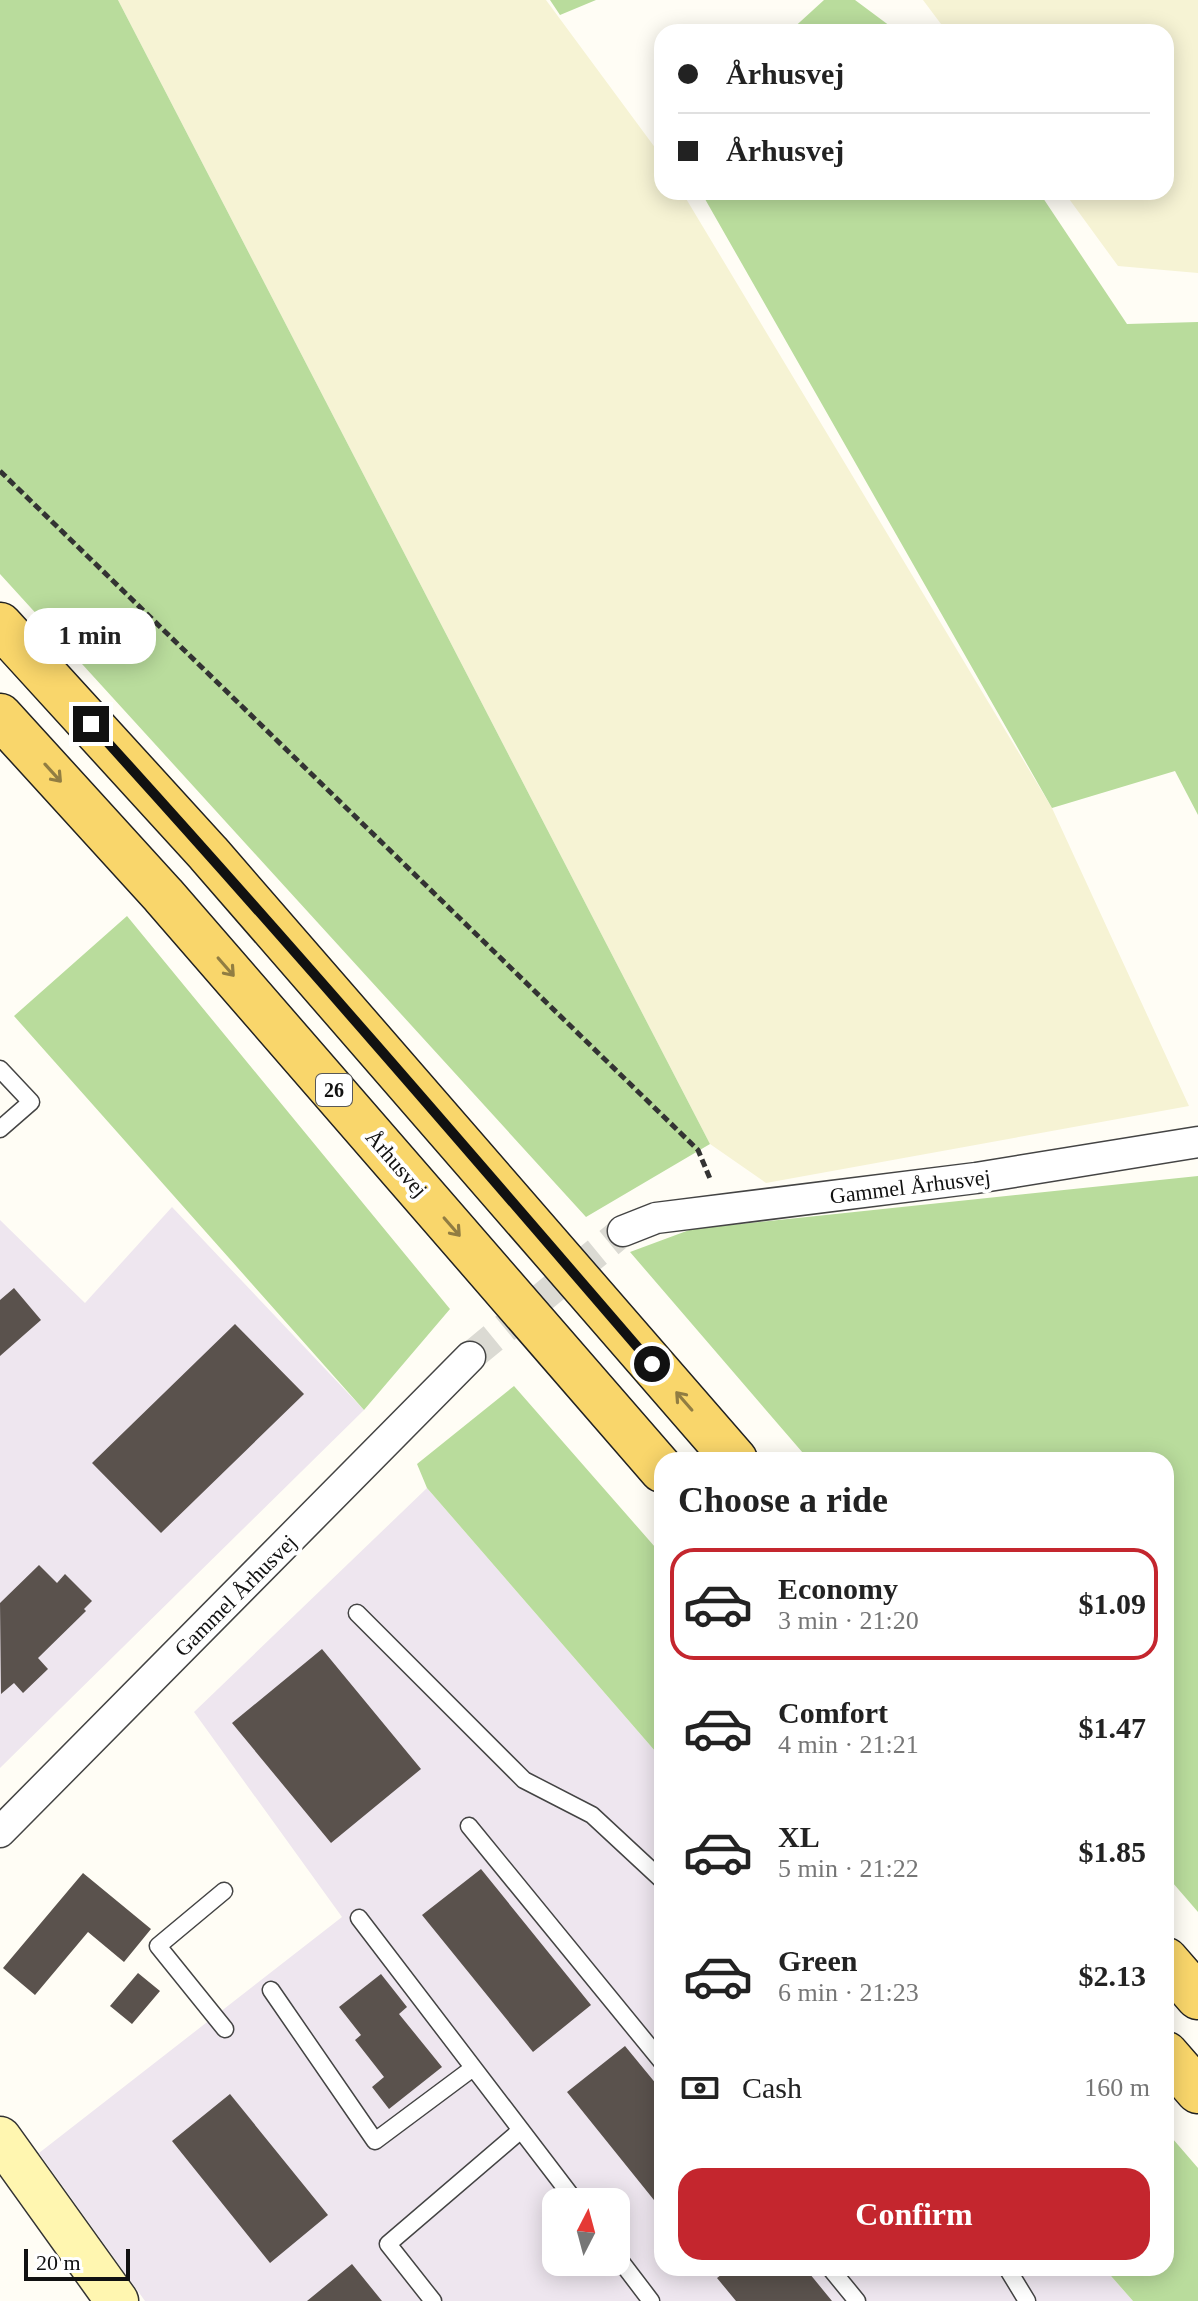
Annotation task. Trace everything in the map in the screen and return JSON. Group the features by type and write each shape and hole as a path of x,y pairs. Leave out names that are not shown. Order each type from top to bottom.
{"main road":[{"path":"0,625 219,864 728,1452"},
{"name":"Århusvej","path":"0,716 163,895 654,1461"},
{"path":"1174,1969 1198,1997"},
{"path":"1174,2063 1198,2091"}],"street":[{"name":"Gammel Århusvej","path":"623,1231 656,1218 976,1178 1198,1142"},
{"name":"Gammel Århusvej","path":"0,1832 470,1357"},
{"path":"0,2138 117,2301"}],"lane":[{"path":"0,1069 31,1102 0,1129"},
{"path":"357,1613 524,1780 592,1815 654,1873"},
{"path":"469,1826 654,2052"},
{"path":"224,1891 158,1946 225,2029"},
{"path":"359,1918 565,2188"},
{"path":"271,1990 375,2141 473,2068"},
{"path":"433,2301 388,2244 521,2130"},
{"path":"630,2273 651,2301"},
{"path":"837,2276 857,2301"},
{"path":"1012,2276 1027,2301"}],"path":[{"path":"0,471 698,1150 723,1210"}],"shaded area":[{"path":"118,0 546,0 654,146 654,200 687,200 1052,808 1189,1106 766,1183 710,1144"},
{"path":"923,0 1198,0 1198,273 1118,266 1070,200 1174,200 1174,24 941,24"},
{"path":"172,1207 364,1410 0,1768 0,1220 85,1303"},
{"path":"427,1488 654,1750 654,2276 1111,2276 1133,2301 145,2301 39,2153 342,1917 194,1712"}],"green space":[{"path":"0,0 118,0 710,1144 586,1217 0,574"},
{"path":"550,0 596,0 560,15"},
{"path":"824,0 855,0 887,24 798,24"},
{"path":"706,200 1044,200 1127,324 1198,322 1198,815 1175,771 1052,808"},
{"path":"127,916 450,1309 364,1410 14,1016"},
{"path":"1198,1176 1198,1912 1174,1884 1174,1452 802,1452 630,1252 692,1229"},
{"path":"514,1386 654,1546 654,1750 427,1488 417,1464"},
{"path":"1174,2140 1198,2168 1198,2301 1133,2301 1111,2276 1174,2276"}],"building":[{"path":"14,1288 41,1320 0,1356 0,1300"},
{"path":"235,1324 304,1394 161,1533 92,1463"},
{"path":"39,1565 57,1583 65,1574 92,1601 84,1609 86,1611 38,1658 48,1669 23,1693 14,1683 1,1694 0,1603"},
{"path":"322,1649 421,1769 331,1843 232,1723"},
{"path":"481,1869 591,2005 533,2052 422,1915"},
{"path":"83,1873 151,1929 124,1962 88,1932 35,1995 3,1968"},
{"path":"138,1973 160,1991 132,2024 110,2006"},
{"path":"381,1974 407,2007 399,2014 442,2067 389,2109 372,2087 384,2077 355,2040 361,2035 339,2007"},
{"path":"625,2046 654,2081 654,2200 567,2092"},
{"path":"230,2094 328,2215 270,2263 172,2141"},
{"path":"352,2264 382,2301 307,2301"},
{"path":"812,2276 832,2301 736,2301 717,2278"}],"tunnel":[{"path":"470,1357 623,1231"}],"route":[{"path":"91,724 383,1052 652,1364"}]}
